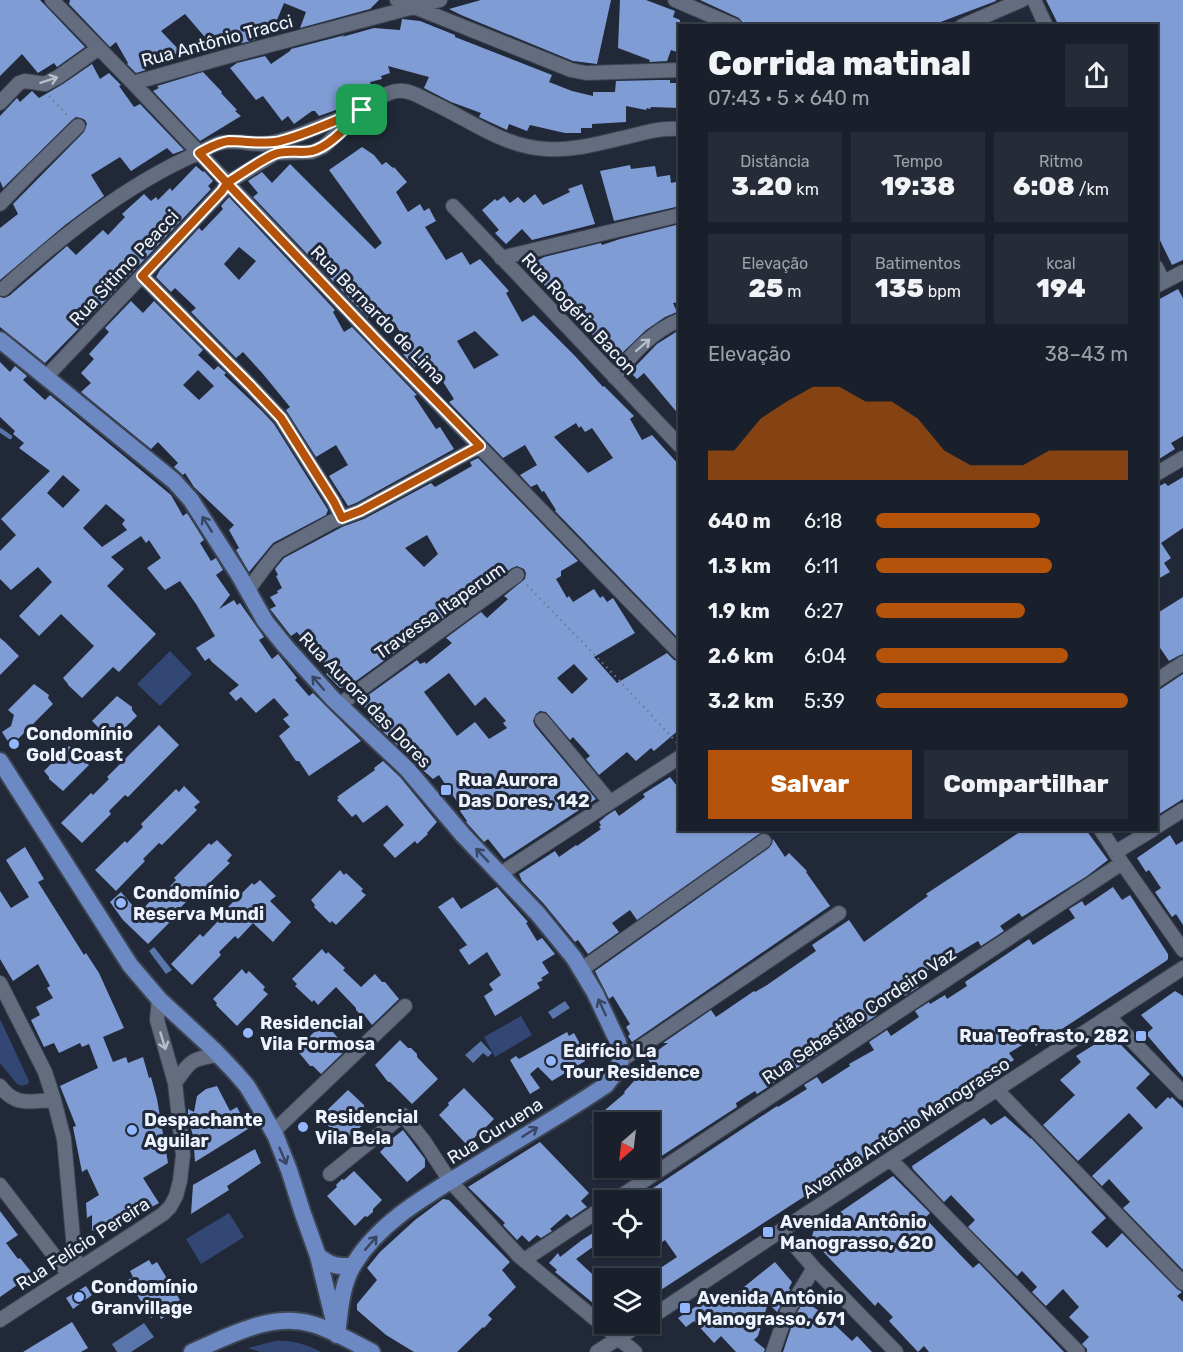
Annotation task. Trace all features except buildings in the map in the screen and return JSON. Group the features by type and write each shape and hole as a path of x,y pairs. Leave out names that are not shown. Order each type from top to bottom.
{"main road":[{"name":"Rua Aurora das Dores","path":"0,340 174,481 191,500 265,621 294,656 339,705 407,769 463,835 538,914 574,958 595,993 618,1042 620,1061"},
{"path":"0,761 130,965 159,999 219,1055 247,1086 273,1132 289,1170 318,1256 338,1335"},
{"name":"Rua Curuena","path":"338,1335 344,1287 353,1265 383,1228 450,1181 606,1085 619,1068 620,1061"},
{"path":"318,1256 331,1265 340,1267 353,1265"},
{"path":"203,1351 240,1331 267,1323 289,1320 313,1324 372,1352"}],"street":[{"name":"Rua Bernardo de Lima","path":"52,0 134,83 381,345 678,651"},
{"path":"397,0 571,70 586,73 678,70"},
{"name":"Rua Antônio Tracci","path":"134,83 440,0"},
{"path":"675,0 730,24"},
{"path":"967,24 1022,0"},
{"path":"1034,0 1045,24"},
{"path":"0,103 19,83 25,81 45,84 99,48"},
{"path":"3,289 97,213 155,175 221,142 261,144 296,136 362,110 386,94 403,90 451,111 516,145 547,150 598,144 653,130 678,129"},
{"name":"Rua Sitimo Peacci","path":"46,377 222,191 227,183 276,153 312,152 323,147 362,110"},
{"path":"0,204 78,126"},
{"name":"Rua Rogério Bacon","path":"453,206 678,444"},
{"path":"501,258 678,215"},
{"path":"1160,284 1183,272"},
{"path":"142,276 281,418 342,518"},
{"path":"614,377 631,355 647,340 678,321"},
{"path":"248,590 278,551 333,521 360,511 480,446"},
{"path":"1158,473 1183,458"},
{"name":"Travessa Itaperum","path":"339,705 517,575"},
{"path":"1158,680 1183,663"},
{"path":"542,720 610,802"},
{"path":"500,874 678,758"},
{"path":"1158,826 1183,810"},
{"path":"1102,831 1183,950"},
{"name":"Rua Sebastião Cordeiro Vaz","path":"630,1190 1119,857 1151,831"},
{"path":"582,969 764,841"},
{"name":"Rua Curuena","path":"620,1061 839,914"},
{"name":"Avenida Antônio Manograsso","path":"660,1311 1183,968"},
{"path":"0,983 45,1072 64,1139 73,1273"},
{"name":"Rua Felício Pereira","path":"0,1320 163,1214 176,1196 183,1155 175,1083 157,1020 159,999"},
{"path":"273,1132 405,1006"},
{"path":"1109,1017 1183,1093"},
{"path":"175,1083 184,1068 195,1058 219,1055"},
{"path":"0,1086 15,1100 54,1100"},
{"path":"997,1090 1183,1283"},
{"path":"330,1174 403,1114 450,1181 524,1260 635,1352"},
{"path":"891,1160 1078,1352"},
{"path":"0,1185 73,1273"},
{"path":"524,1260 594,1214"},
{"path":"782,1231 814,1268 896,1352"},
{"path":"773,1352 787,1312 814,1268"},
{"path":"597,1352 625,1334"}],"path":[{"path":"37,83 78,126"},
{"name":"Travessa Itaperum","path":"517,575 678,744"}],"shaded area":[{"path":"170,651 192,674 160,706 137,684"},
{"path":"154,947 172,970 166,974 149,951"},
{"path":"565,1001 570,1008 553,1019 548,1012"},
{"path":"521,1016 532,1035 495,1057 484,1037"},
{"path":"0,1019 29,1081 28,1084 22,1086 17,1084 0,1063"},
{"path":"481,1041 492,1053 488,1057 483,1053 473,1063 465,1055"},
{"path":"229,1213 244,1237 201,1264 186,1239"},
{"path":"144,1323 154,1337 131,1352 117,1352 112,1344"},
{"path":"275,1341 299,1343 321,1352 260,1352 248,1348"}],"waterway":[{"path":"0,430 10,437"}],"place":[{"name":"Condomínio Gold Coast","path":"14,744"},
{"name":"Rua Aurora Das Dores, 142","path":"446,790"},
{"name":"Condomínio Reserva Mundi","path":"121,903"},
{"name":"Residencial Vila Formosa","path":"248,1033"},
{"name":"Rua Teofrasto, 282","path":"1141,1036"},
{"name":"Edifício La Tour Residence","path":"551,1061"},
{"name":"Residencial Vila Bela","path":"303,1127"},
{"name":"Despachante Aguilar","path":"132,1130"},
{"name":"Avenida Antônio Manograsso, 620","path":"768,1232"},
{"name":"Condomínio Granvillage","path":"79,1297"},
{"name":"Avenida Antônio Manograsso, 671","path":"685,1308"}],"route":[{"path":"362,110 279,141 261,144 221,142 199,153 227,183 142,276 281,418 342,518 360,511 480,446 227,183 276,153 312,152 323,147 362,110"}]}
